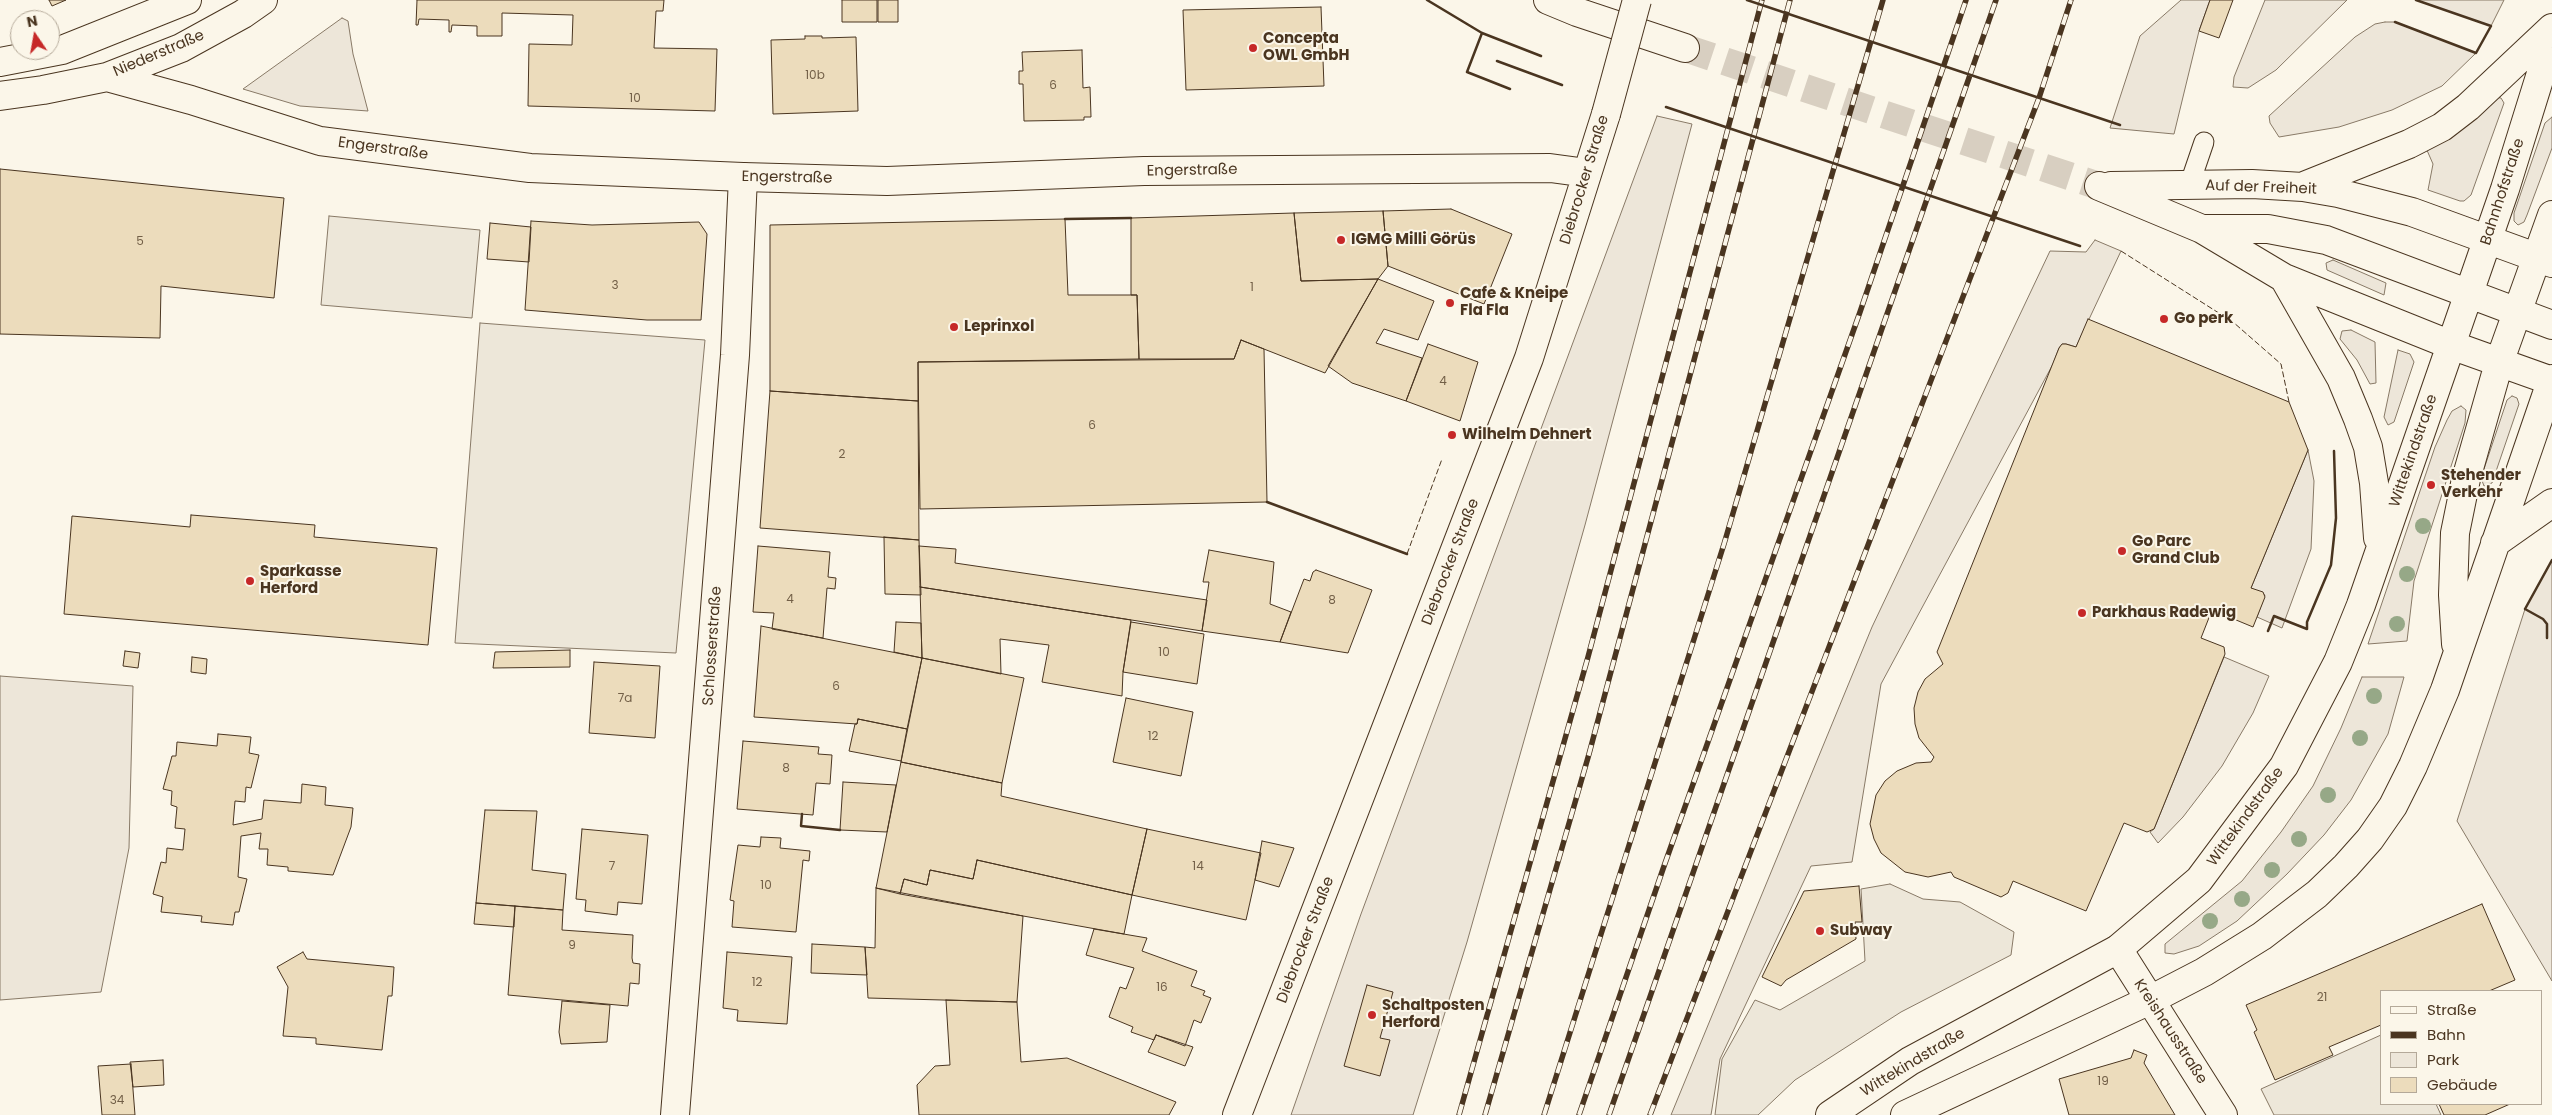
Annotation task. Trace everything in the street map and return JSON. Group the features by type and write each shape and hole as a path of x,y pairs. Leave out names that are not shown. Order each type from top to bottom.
{"street":[{"path":"0,62 62,50 187,0"},
{"name":"Niederstraße","path":"107,77 181,48 243,14 263,0"},
{"path":"1548,0 1577,12 1685,48"},
{"name":"Diebrocker Straße","path":"1237,1115 1529,358 1606,114 1637,0"},
{"path":"2303,187 2379,157 2442,127 2468,107 2552,28"},
{"name":"Bahnhofstraße","path":"2451,345 2488,241 2552,38"},
{"name":"Engerstraße","path":"0,96 43,90 107,77 191,100 320,141 530,168 887,181 1144,171 1550,168 1587,173"},
{"name":"Schlosserstraße","path":"675,1115 735,355 743,177"},
{"name":"Auf der Freiheit","path":"2545,260 2371,200 2303,187 2252,184 2099,186 2202,230 2284,278 2451,345 2552,381"},
{"path":"2457,658 2453,595 2455,533 2466,479 2499,363 2518,313 2545,260 2552,214"},
{"name":"Auf der Freiheit","path":"2202,230 2268,229 2326,240 2401,266 2469,295 2552,325"},
{"path":"2284,278 2341,378 2368,447 2374,483 2379,550"},
{"name":"Wittekindstraße","path":"1830,1115 1910,1061 2118,949 2200,880 2284,766 2338,662 2451,345"},
{"path":"1905,1115 2150,1000 2204,972 2262,936 2317,894 2370,839 2392,806 2413,766 2457,658 2552,381"},
{"path":"2495,543 2552,503"},
{"name":"Kreishausstraße","path":"2118,949 2223,1115"}],"lane":[{"path":"2189,186 2204,142"}],"green space":[{"path":"2181,0 2210,0 2199,31 2174,134 2110,128 2140,36"},
{"path":"2265,0 2347,0 2276,70 2248,88 2233,87 2234,77"},
{"path":"2416,0 2504,0 2491,26"},
{"path":"342,18 348,21 353,54 368,111 300,106 243,89"},
{"path":"2395,22 2476,53 2442,86 2392,110 2339,127 2279,137 2270,123 2269,116 2355,37 2375,24"},
{"path":"2495,97 2501,98 2504,103 2471,195 2464,201 2460,201 2428,190 2433,164 2426,148"},
{"path":"1657,116 1692,124 1585,525 1467,942 1413,1115 1291,1115 1361,914"},
{"path":"2552,117 2552,148 2524,222 2518,225 2514,221 2514,213 2545,123"},
{"path":"2095,240 2121,251 2076,347 2062,344 2059,348 2053,364 1881,684 1852,862 1811,866 1720,1059 1711,1115 1671,1115 1872,627 2050,251 2086,252"},
{"path":"2333,260 2386,283 2384,295 2327,270 2326,263"},
{"path":"2351,330 2375,342 2376,383 2370,384 2357,360 2340,339 2342,331"},
{"path":"2398,350 2410,354 2414,362 2394,422 2388,425 2384,417"},
{"path":"2512,396 2517,398 2519,404 2492,483 2484,486 2481,478 2507,400"},
{"path":"2461,406 2466,410 2465,423 2414,581 2407,641 2368,644 2435,447 2452,411"},
{"path":"2308,450 2314,481 2311,549 2282,628 2257,617 2265,595 2251,588"},
{"path":"2552,560 2552,981 2457,821 2525,609"},
{"path":"2224,657 2269,676 2253,713 2222,766 2183,817 2158,843 2150,832 2154,829"},
{"path":"0,676 133,686 129,848 101,992 0,1000"},
{"path":"2362,677 2404,677 2388,734 2351,800 2324,835 2287,874 2237,921 2199,946 2174,954 2165,953 2165,944 2242,881 2281,832 2313,786 2341,728"}],"shaded area":[{"path":"329,216 480,230 472,318 321,305"},
{"path":"480,323 705,340 676,653 455,643"},
{"path":"1890,884 1923,899 1960,902 2014,932 2011,955 1901,1012 1795,1080 1758,1115 1715,1115 1722,1059 1755,1000 1780,1010 1865,961 1861,889"},
{"path":"2380,1035 2380,1105 2436,1105 2441,1115 2274,1115 2261,1089"}],"building":[{"path":"49,0 66,0 52,6"},
{"path":"417,0 664,0 663,11 656,11 654,48 717,49 715,111 528,106 529,44 572,45 573,15 502,13 502,36 477,36 477,26 452,25 451,32 449,32 449,20 419,19 418,25 416,25"},
{"path":"842,0 877,0 877,22 842,22"},
{"path":"878,0 898,0 898,22 878,22"},
{"path":"2210,0 2233,0 2219,38 2199,31"},
{"name":"Concepta OWL GmbH","path":"1321,7 1324,86 1186,90 1183,10"},
{"path":"805,36 822,36 822,38 856,37 858,111 773,114 771,40 805,39"},
{"path":"1082,50 1083,88 1090,87 1091,117 1084,117 1084,120 1024,121 1023,84 1019,84 1019,71 1023,71 1022,52"},
{"path":"0,169 284,198 274,298 161,286 160,338 0,334"},
{"path":"1451,209 1512,234 1484,304 1388,266 1383,211"},
{"name":"IGMG Milli Görüs","path":"1383,211 1388,266 1378,279 1301,281 1294,213"},
{"path":"1294,213 1301,281 1378,279 1325,373 1241,340 1234,359 1139,359 1137,295 1131,295 1131,218"},
{"name":"Leprinxol","path":"1065,219 1068,295 1137,295 1139,359 918,362 918,401 770,391 770,225"},
{"path":"531,221 592,225 699,222 707,234 701,320 647,320 525,310"},
{"path":"490,223 531,227 529,262 487,259"},
{"path":"1378,279 1434,301 1418,340 1384,329 1376,343 1422,358 1406,401 1352,383 1328,366"},
{"name":"Parkhaus Radewig","path":"2088,319 2289,402 2308,450 2251,588 2263,592 2265,597 2253,627 2212,610 2201,638 2224,647 2225,654 2154,829 2147,832 2124,823 2086,911 2013,881 2008,893 2001,897 1954,877 1951,872 1928,877 1905,872 1881,853 1874,839 1870,824 1876,795 1885,781 1897,771 1916,763 1931,762 1934,757 1919,738 1915,724 1914,708 1918,692 1925,679 1943,664 1937,652 2059,348 2062,344 2076,347"},
{"path":"1241,340 1264,349 1267,502 920,509 918,362 1234,359"},
{"path":"1428,344 1478,362 1460,421 1406,401"},
{"path":"770,391 918,401 919,540 760,528"},
{"name":"Sparkasse Herford","path":"191,515 315,525 314,537 437,548 428,645 64,614 72,516 190,527"},
{"path":"884,537 919,540 921,595 885,594"},
{"path":"758,546 830,552 828,577 836,578 835,589 827,588 823,638 772,629 774,613 753,612"},
{"path":"919,546 956,549 955,563 1207,600 1202,631 920,587"},
{"path":"1209,550 1274,562 1270,604 1291,612 1280,642 1202,631 1209,582 1203,582"},
{"path":"1316,570 1372,590 1348,653 1280,642 1304,579 1310,581 1313,572"},
{"path":"920,587 1131,620 1123,672 1122,696 1042,682 1049,645 1000,639 1001,674 922,658"},
{"path":"896,622 921,623 922,658 894,652"},
{"path":"1131,622 1204,634 1197,684 1123,672"},
{"path":"761,626 922,658 907,729 858,719 857,724 754,717"},
{"path":"570,650 570,667 493,668 495,652"},
{"path":"125,651 140,653 138,668 123,666"},
{"path":"192,657 207,659 206,674 191,672"},
{"path":"922,658 1024,678 1002,783 901,762"},
{"path":"594,662 660,666 655,738 589,733"},
{"path":"1126,698 1193,712 1181,776 1113,762"},
{"path":"858,719 907,729 901,761 849,751 855,724 857,724"},
{"path":"218,734 251,737 249,753 259,755 251,788 246,787 245,802 235,801 233,825 262,819 264,800 301,803 302,784 326,787 325,805 353,808 351,827 333,875 288,871 288,867 267,865 268,849 259,849 261,833 241,836 238,877 247,879 239,912 235,912 233,925 201,922 202,916 161,912 163,897 153,894 161,862 166,863 167,848 183,850 185,829 175,828 177,807 171,805 172,791 163,789 172,756 176,756 177,742 217,746"},
{"path":"743,741 819,747 818,754 832,755 830,784 816,783 813,815 737,809"},
{"path":"901,762 1002,783 1001,796 1147,829 1132,895 977,860 973,879 930,870 927,885 904,879 900,894 876,888"},
{"path":"843,782 896,785 887,832 840,830"},
{"path":"485,810 537,811 532,870 566,874 563,910 476,903"},
{"path":"582,829 648,835 642,904 618,902 617,915 585,911 586,900 576,899"},
{"path":"1147,829 1261,853 1246,920 1132,895"},
{"path":"761,837 781,838 780,848 810,851 809,861 803,860 796,932 732,927 734,901 730,900 738,845 760,847"},
{"path":"1262,841 1294,848 1279,887 1255,880"},
{"path":"977,860 1132,895 1124,934 900,894 904,879 927,885 930,870 973,879"},
{"name":"Subway","path":"1859,886 1862,922 1855,922 1856,939 1786,980 1781,986 1762,977 1804,891"},
{"path":"876,888 1023,916 1017,1002 868,998 865,947 875,948"},
{"path":"476,903 515,906 514,927 474,924"},
{"path":"2482,904 2515,980 2491,990 2380,990 2380,1025 2329,1047 2333,1055 2275,1080 2254,1032 2257,1030 2246,1005"},
{"path":"515,906 563,910 562,930 633,935 632,958 633,963 640,964 639,984 630,983 628,1006 508,995"},
{"path":"1094,929 1147,938 1142,951 1197,971 1191,986 1205,991 1203,995 1211,998 1201,1023 1194,1020 1185,1046 1156,1035 1154,1040 1131,1032 1133,1027 1109,1017 1120,987 1126,989 1134,968 1086,955"},
{"path":"812,944 865,947 867,975 811,973"},
{"path":"303,952 307,959 394,967 392,996 388,996 382,1050 316,1044 316,1038 283,1036 288,987 277,967"},
{"path":"727,952 792,957 787,1024 737,1021 738,1010 723,1008"},
{"name":"Schaltposten Herford","path":"1367,985 1393,992 1380,1038 1390,1040 1380,1076 1344,1066"},
{"path":"946,1000 1017,1002 1021,1062 1067,1058 1176,1102 1169,1115 919,1115 917,1085 935,1066 950,1065"},
{"path":"562,1001 610,1005 607,1042 561,1044 559,1032"},
{"path":"1156,1035 1193,1047 1185,1066 1148,1052"},
{"path":"2134,1050 2147,1055 2144,1063 2175,1115 2069,1115 2059,1079 2131,1058"},
{"path":"163,1060 164,1085 133,1087 130,1062"},
{"path":"131,1064 135,1115 102,1115 98,1066"},
{"path":"2439,1105 2508,1105 2485,1115 2444,1115"}],"tunnel":[{"path":"1685,48 2099,186"}],"railway":[{"path":"1459,1115 1588,657 1762,0"},
{"path":"1485,1115 1589,754 1790,0"},
{"path":"1544,1115 1724,544 1883,0"},
{"path":"1579,1115 1663,869 1860,312 1966,0"},
{"path":"1609,1115 1996,0"},
{"path":"1650,1115 2039,98 2071,0"}],"fence":[{"path":"2121,251 2233,322 2281,364 2289,402"},
{"path":"1407,554 1442,459"}],"wall":[{"path":"1427,0 1482,33 1541,56"},
{"path":"1747,0 2120,125"},
{"path":"2395,22 2476,53 2491,26 2416,0"},
{"path":"1482,33 1467,72 1510,89"},
{"path":"1497,61 1562,85"},
{"path":"1666,107 2080,246"},
{"path":"1065,219 1131,218"},
{"path":"2268,631 2274,616 2307,629 2307,622 2331,565 2336,518 2334,451"},
{"path":"1267,502 1407,554"},
{"path":"2547,638 2547,624 2543,619 2525,609 2552,560"},
{"path":"802,814 801,826 840,830"}],"place":[{"name":"Concepta OWL GmbH","path":"1253,48"},
{"name":"IGMG Milli Görüs","path":"1341,240"},
{"name":"Cafe & Kneipe Fla Fla","path":"1450,303"},
{"name":"Go perk","path":"2164,319"},
{"name":"Leprinxol","path":"954,327"},
{"name":"Wilhelm Dehnert","path":"1452,435"},
{"name":"Stehender Verkehr","path":"2431,485"},
{"name":"Go Parc Grand Club","path":"2122,551"},
{"name":"Sparkasse Herford","path":"250,581"},
{"name":"Parkhaus Radewig","path":"2082,613"},
{"name":"Subway","path":"1820,931"},
{"name":"Schaltposten Herford","path":"1372,1015"}]}
